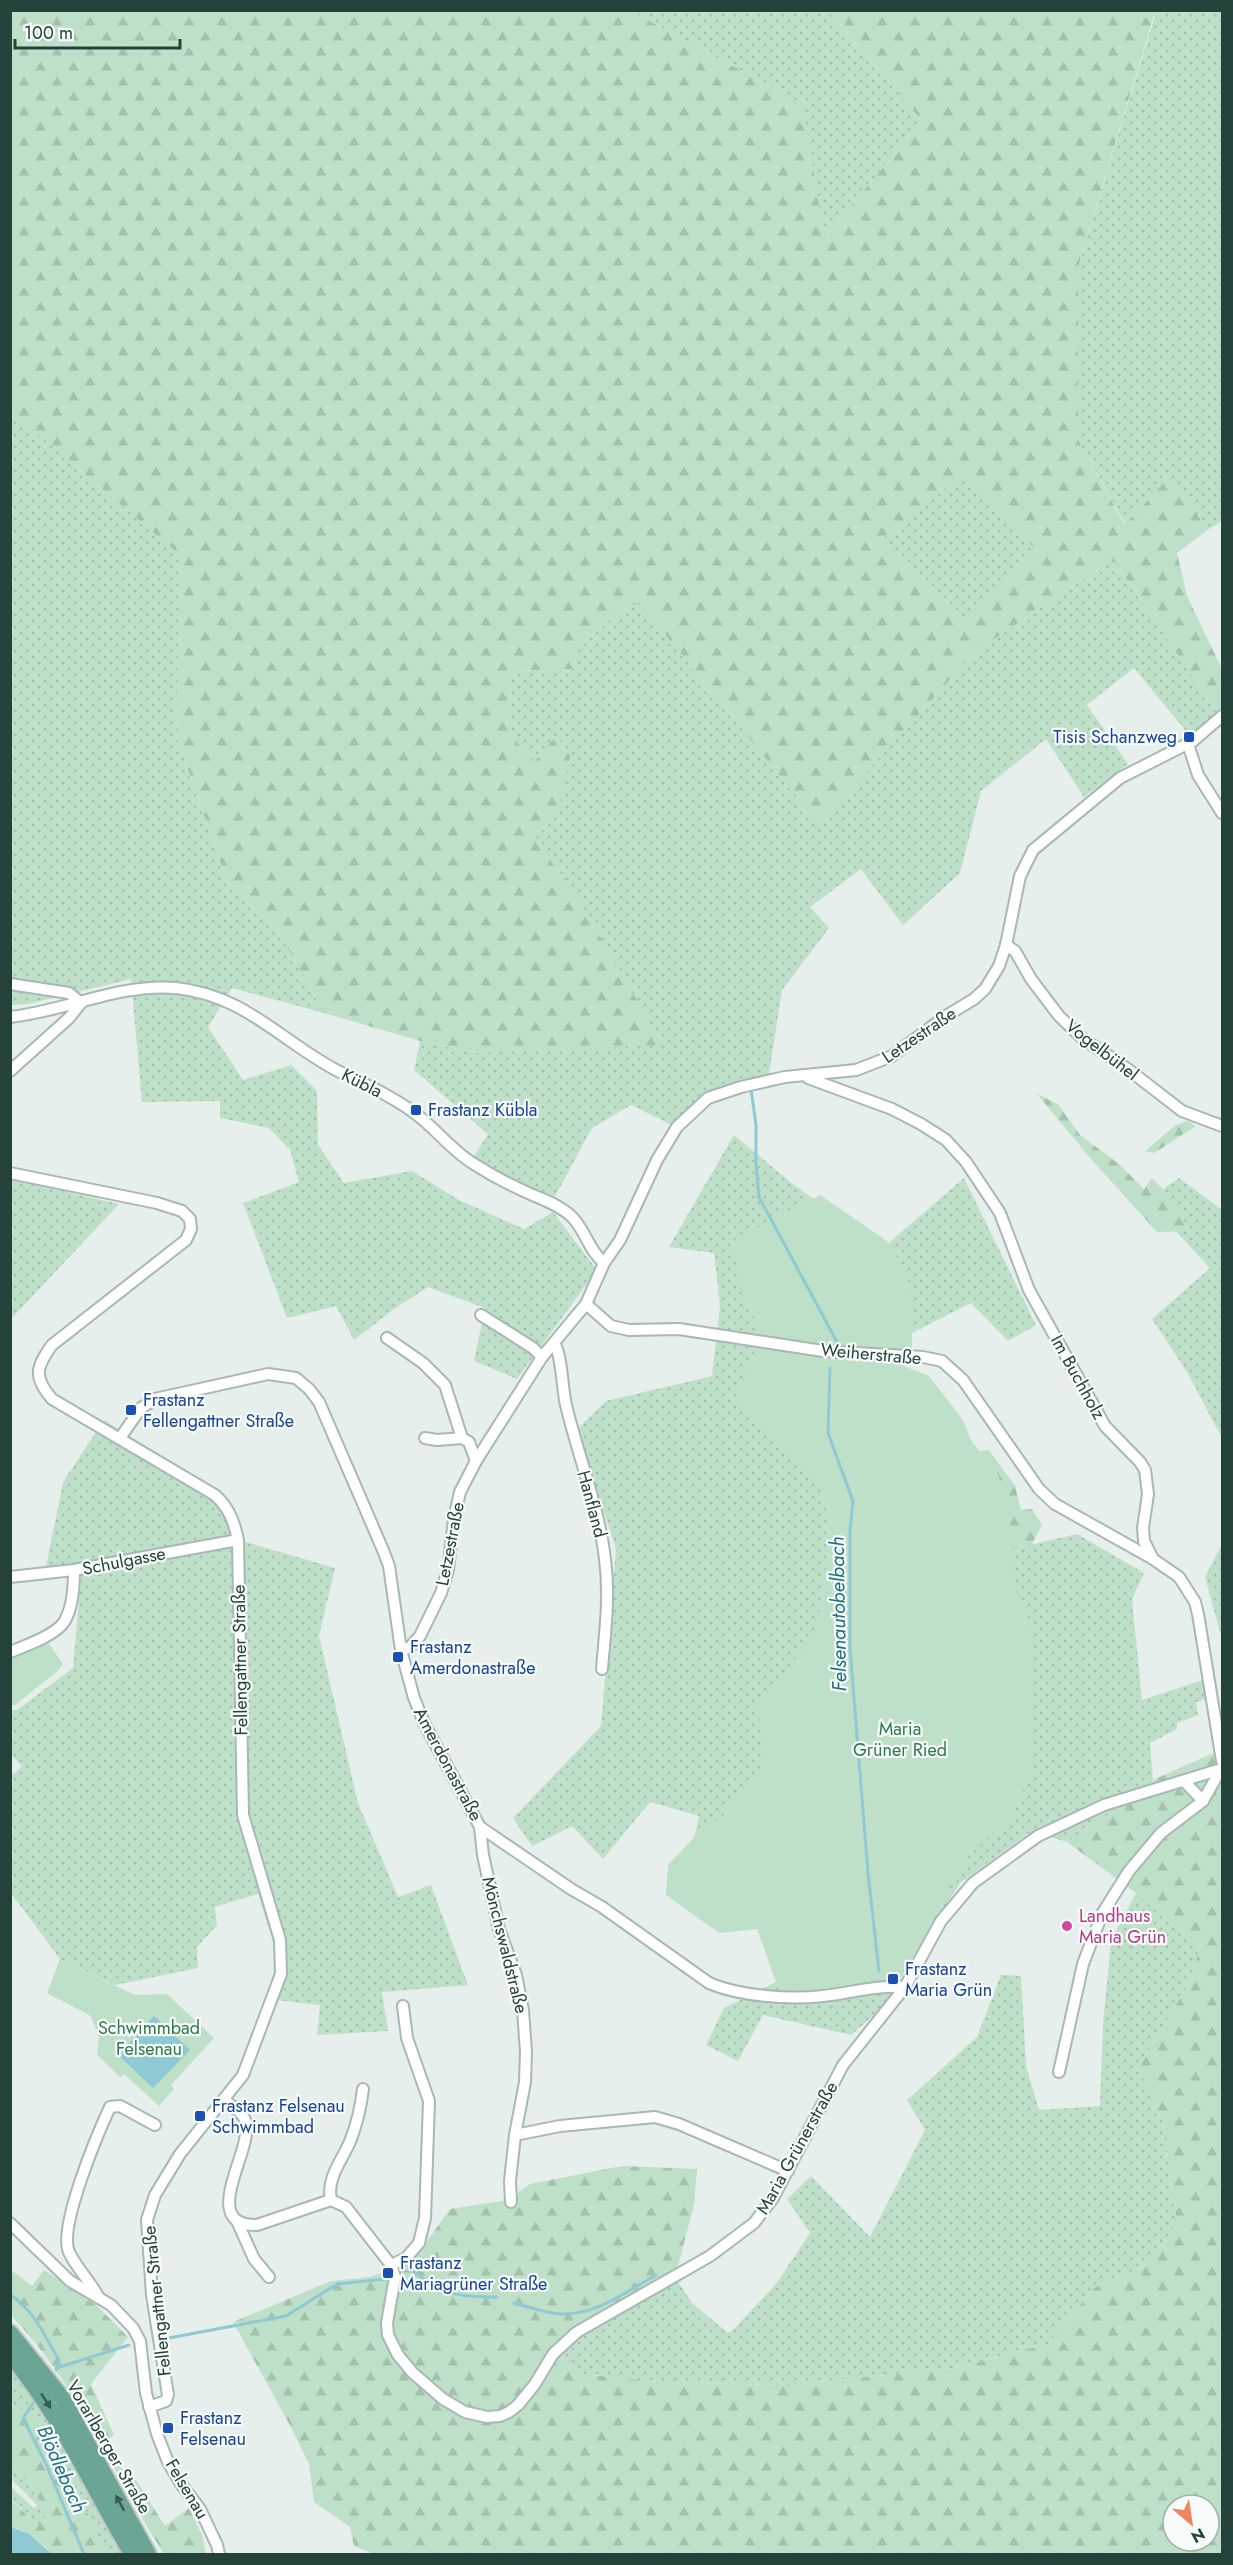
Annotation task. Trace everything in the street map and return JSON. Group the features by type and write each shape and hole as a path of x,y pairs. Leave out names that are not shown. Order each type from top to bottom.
{"main road":[{"name":"Vorarlberger Straße","path":"10,2333 62,2398 148,2554"},
{"name":"Vorarlberger Straße","path":"10,2355 37,2387 64,2428 132,2554"}],"street":[{"name":"Letzestraße","path":"401,1650 410,1647 420,1636 441,1593 448,1570 454,1519 460,1492 476,1461 542,1357 586,1304 604,1263 620,1240 657,1160 677,1127 708,1098 752,1084 785,1077 856,1070 892,1056 985,989 999,966 1006,945 1020,876 1033,850 1120,778 1188,744 1222,716"},
{"path":"1188,744 1198,775 1222,813"},
{"name":"Vogelbühel","path":"1006,945 1015,951 1031,979 1059,1016 1082,1038 1129,1070 1182,1111 1222,1126"},
{"path":"10,984 69,993 81,1003 69,1018 10,1071"},
{"name":"Kübla","path":"10,1017 37,1014 117,993 152,988 196,991 237,1005 336,1069 399,1102 432,1126 470,1162 496,1178 561,1208 573,1216 597,1258 604,1263"},
{"name":"Im Buchholz","path":"802,1076 892,1108 946,1140 966,1162 1000,1213 1029,1290 1105,1426 1145,1470 1148,1494 1143,1528 1144,1541 1153,1559"},
{"name":"Fellengattner Straße","path":"10,1173 157,1203 182,1211 190,1219 191,1229 186,1240 52,1345 41,1360 38,1372 40,1384 52,1399 215,1495 226,1506 235,1522 238,1540 243,1815 280,1940 281,1974 243,2075 180,2154 155,2194 147,2220 152,2295 168,2394 166,2401 149,2408"},
{"name":"Weiherstraße","path":"586,1304 611,1326 629,1330 679,1329 823,1351 923,1357 942,1361 963,1380 1039,1489 1055,1503 1153,1559"},
{"path":"481,1315 533,1348 542,1357"},
{"path":"387,1338 423,1363 445,1385 462,1438"},
{"name":"Hanfland","path":"555,1343 559,1349 559,1362 571,1427 602,1534 606,1561 608,1623 602,1669"},
{"name":"Amerdonastraße","path":"120,1438 146,1403 163,1396 268,1374 296,1378 319,1402 383,1550 389,1566 401,1650 414,1698 424,1723 480,1827 571,1889 617,1917 709,1983 724,1990 764,1995 821,1997 876,1986 905,1987"},
{"path":"425,1438 437,1440 462,1438 469,1442 476,1461"},
{"name":"Schulgasse","path":"10,1577 74,1570 238,1540"},
{"path":"1059,2072 1083,1964 1102,1914 1130,1871 1161,1833 1203,1801 1222,1765 1195,1602 1179,1577 1153,1559"},
{"path":"10,1653 41,1639 64,1623 74,1586 74,1570"},
{"name":"Maria Grünerstraße","path":"391,2265 395,2277 387,2323 388,2335 398,2355 413,2373 443,2399 478,2416 500,2416 518,2405 535,2384 553,2354 577,2332 710,2256 754,2223 773,2198 843,2065 905,1987 951,1908 972,1883 1001,1860 1038,1836 1104,1805 1184,1782 1222,1765"},
{"path":"1184,1782 1203,1801"},
{"name":"Mönchswaldstraße","path":"480,1827 483,1856 499,1929 516,1976 523,2010 526,2052 525,2082 514,2135 510,2181 511,2202"},
{"path":"237,2222 248,2226 257,2225 331,2200 346,2207 391,2265 406,2258 419,2243 425,2218 429,2101 407,2038 403,2006"},
{"path":"331,2200 330,2181 346,2153 363,2089"},
{"path":"224,2100 241,2113 246,2122 246,2133 228,2208 254,2259 269,2277"},
{"name":"Felsenau","path":"100,2299 68,2250 67,2234 94,2141 110,2107 120,2106 155,2125"},
{"path":"514,2135 560,2126 655,2117 679,2124 788,2171"},
{"name":"Felsenau","path":"10,2223 70,2281 111,2305 133,2328 140,2341 149,2408 168,2462 200,2509 219,2554"}],"green space":[{"path":"11,11 631,11 803,104 824,238 922,121 828,11 1168,11 1154,15 1078,267 1078,440 1125,525 1170,476 1209,529 1177,553 1187,596 1222,669 1222,708 1217,713 1113,559 975,652 819,824 639,602 620,611 578,647 574,669 511,671 510,734 534,762 557,735 570,756 559,812 534,839 570,885 663,1045 477,1053 420,1041 324,1013 277,929 229,887 176,735 180,555 11,411","holes":["963,475 1038,552 966,620 883,538"]},
{"path":"631,11 828,11 922,121 824,238 802,104"},
{"path":"1168,11 1222,11 1222,521 1209,529 1170,476 1126,525 1078,441 1078,267 1155,15"},
{"path":"11,411 181,555 176,735 229,887 277,929 324,1013 232,988 208,1027 243,1080 291,1065 317,1091 318,1145 344,1183 412,1171 459,1200 524,1229 553,1212 597,1270 517,1379 474,1361 485,1308 428,1287 394,1309 354,1340 336,1306 287,1318 243,1203 299,1182 290,1150 269,1128 220,1118 220,1101 142,1102 131,979 28,1004 11,1005"},
{"path":"963,474 1038,552 966,620 883,538"},
{"path":"1113,559 1217,713 1190,736 1134,668 1087,705 1128,764 1084,797 1046,739 981,791 960,873 903,925 861,869 810,907 829,928 782,990 769,1074 701,1095 672,1125 631,1105 592,1128 553,1200 473,1158 488,1134 414,1070 420,1041 477,1053 570,885 534,839 559,812 534,763 510,735 511,671 574,669 578,647 620,611 639,602 819,823 975,652"},
{"path":"1037,1094 1058,1104 1080,1135 1119,1164 1144,1189 1152,1178 1178,1204 1188,1231 1157,1232 1091,1159"},
{"path":"1187,1121 1196,1126 1154,1153 1145,1151 1176,1125"},
{"path":"734,1135 794,1185 883,1248 964,1178 1036,1325 1008,1341 971,1303 912,1333 903,1377 1020,1547 1077,1534 1144,1573 1132,1599 1142,1700 1206,1679 1208,1699 1196,1702 1198,1715 1177,1723 1177,1729 1150,1743 1153,1780 1151,1787 1067,1842 1032,1831 960,1883 881,2009 851,2035 763,2015 738,2061 706,2045 724,2008 778,1981 772,1922 683,1890 699,1816 650,1802 603,1859 572,1826 532,1846 513,1818 601,1726 616,1549 577,1429 606,1401 712,1376 720,1306 714,1253 669,1247"},
{"path":"1179,1178 1222,1210 1222,1438 1187,1372 1152,1319 1210,1268 1147,1200"},
{"path":"10,1179 119,1204 11,1319"},
{"name":"Maria Grüner Ried","path":"820,1195 887,1241 907,1273 912,1308 912,1351 901,1365 929,1376 963,1420 972,1442 998,1474 1010,1513 1013,1581 1029,1622 1034,1653 1032,1770 1012,1818 970,1854 955,1885 951,1885 922,1948 907,1970 898,1978 837,1991 780,1993 757,1929 719,1933 666,1895 668,1865 707,1824 720,1820 736,1797 757,1777 764,1753 757,1708 814,1635 822,1599 830,1524 817,1478 733,1403 758,1343 763,1338 740,1289 732,1241"},
{"path":"104,1420 207,1484 227,1500 242,1541 335,1568 319,1636 358,1803 398,1897 431,1885 468,1985 382,1992 388,2031 317,2035 320,2005 266,1999 276,1965 276,1951 258,1894 215,1907 217,1925 197,1947 198,1968 115,1985 60,1959 11,1893 11,1776 22,1766 11,1755 11,1710 17,1710 73,1668 81,1577 79,1563 46,1567 63,1482"},
{"path":"989,1450 1015,1486 1021,1510 1032,1509 1042,1525 1032,1544 1003,1551 975,1452"},
{"path":"1222,1544 1222,1632 1220,1632 1205,1577"},
{"path":"47,1641 63,1664 59,1670 15,1705 11,1705 11,1659"},
{"path":"1222,1749 1222,2554 374,2554 354,2546 350,2527 314,2502 309,2464 233,2322 331,2281 370,2277 413,2261 450,2209 508,2200 530,2184 622,2166 697,2169 694,2205 675,2277 599,2318 553,2354 583,2374 656,2382 788,2385 954,2368 1048,2344 1094,2288 1145,2266 1177,2224 1163,2122 1138,2068 1193,1977 1199,1948 1136,1893 1067,1842 1151,1787 1153,1780"},
{"path":"1136,1893 1199,1948 1193,1977 1138,2068 1163,2122 1177,2224 1145,2266 1094,2288 1048,2344 954,2368 788,2385 656,2382 583,2374 553,2354 577,2332 675,2277 692,2303 728,2333 732,2331 776,2284 810,2233 787,2199 811,2176 870,2237 925,2130 907,2100 977,2037 1001,1975 1021,1976 1026,2066 1039,2110 1100,2106 1103,2024 1111,1941"},
{"name":"Schwimmbad Felsenau","path":"60,1959 135,1995 167,1994 214,2038 171,2085 174,2089 159,2106 124,2074 120,2077 97,2055 99,2038 91,2016 47,1993"},
{"path":"10,2269 32,2286 44,2270 96,2305 128,2337 91,2384 114,2435 107,2440 129,2483 136,2480 165,2526 189,2508 202,2535 206,2554 164,2554 57,2371 11,2315"},
{"path":"10,2365 44,2410 124,2554 107,2554 55,2447 11,2407"},
{"path":"11,2407 35,2412 55,2447 107,2554 52,2554 33,2538 11,2527 10,2498 37,2525 46,2520 37,2505 39,2500 29,2483 11,2466"},
{"path":"10,2466 29,2483 39,2500 37,2505 11,2479"},
{"path":"11,2487 34,2508 37,2505 46,2520 37,2525 11,2498"}],"water":[{"name":"Schwimmbad Felsenau","path":"154,2016 190,2050 153,2088 118,2055"},
{"path":"11,2527 29,2534 52,2554 11,2554"}],"waterway":[{"name":"Felsenautobelbach","path":"751,1089 756,1125 759,1197 837,1342"},
{"name":"Felsenautobelbach","path":"830,1368 828,1433 853,1501 850,1530 850,1648 868,1873 879,1971"},
{"name":"Felsenautobelbach","path":"404,2271 413,2271 434,2286 452,2293 497,2297"},
{"name":"Felsenautobelbach","path":"514,2303 549,2312 573,2314 598,2307 656,2275"},
{"name":"Felsenautobelbach","path":"169,2338 286,2316 337,2284 386,2279"},
{"name":"Blödlebach","path":"10,2294 33,2317 43,2333 59,2360 56,2370"},
{"name":"Felsenautobelbach","path":"57,2368 129,2345"},
{"name":"Blödlebach","path":"36,2399 23,2418 46,2464 84,2554"}],"place":[{"name":"Tisis Schanzweg","path":"1189,737"},
{"name":"Frastanz Kübla","path":"416,1110"},
{"name":"Frastanz Fellengattner Straße","path":"131,1410"},
{"name":"Frastanz Amerdonastraße","path":"398,1657"},
{"name":"Landhaus Maria Grün","path":"1067,1926"},
{"name":"Frastanz Maria Grün","path":"893,1979"},
{"name":"Frastanz Felsenau Schwimmbad","path":"200,2116"},
{"name":"Frastanz Mariagrüner Straße","path":"388,2273"},
{"name":"Frastanz Felsenau","path":"168,2428"}]}
